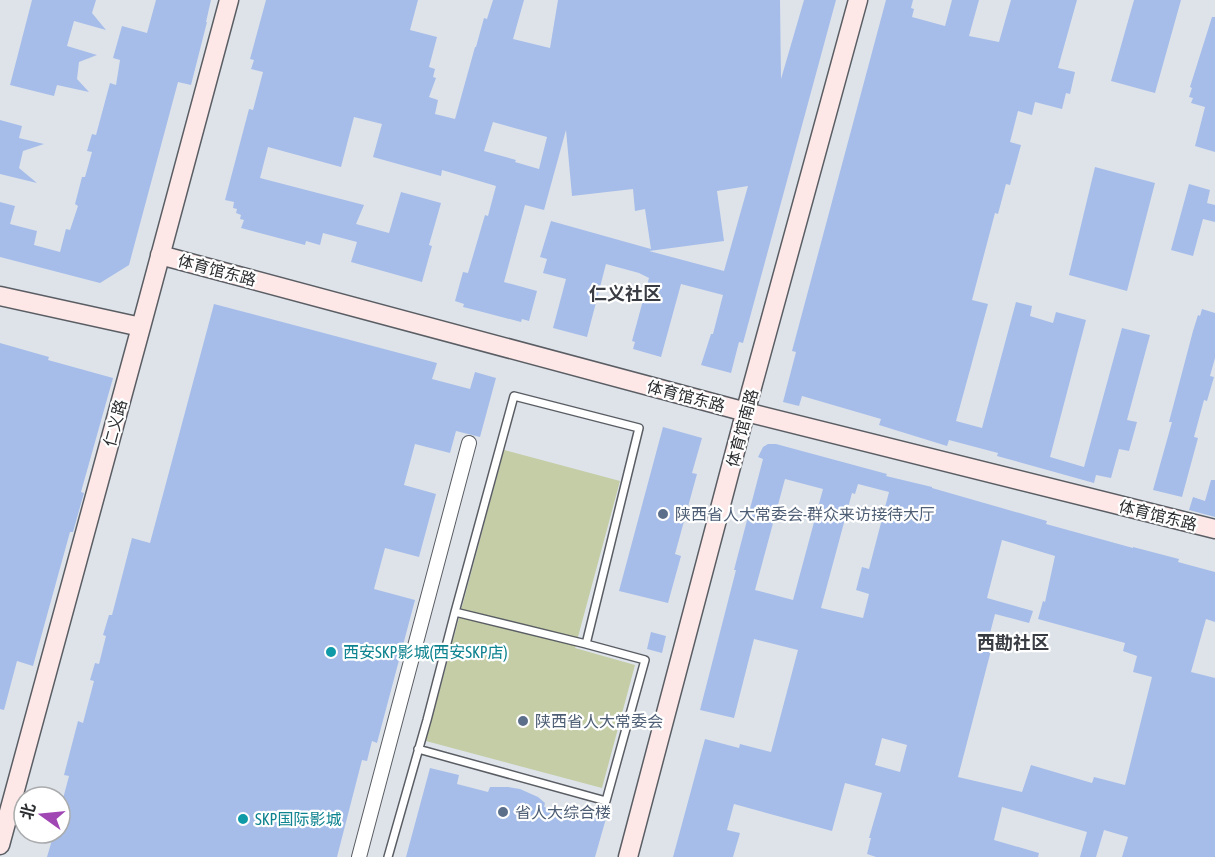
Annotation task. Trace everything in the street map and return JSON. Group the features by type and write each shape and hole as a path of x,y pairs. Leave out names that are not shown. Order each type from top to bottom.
{"street":[{"name":"仁义路","path":"0,845 229,0"},
{"name":"体育馆南路","path":"627,857 858,0"},
{"name":"体育馆东路","path":"160,255 746,412 1215,529"},
{"path":"0,296 141,327"},
{"path":"358,857 469,443"}],"lane":[{"path":"388,857 514,396 639,428 586,644"},
{"path":"418,749 606,801 645,660 455,612"}],"green space":[{"path":"504,450 620,481 575,648 635,665 602,788 426,741"}],"building":[{"path":"32,0 96,0 92,13 106,30 74,21 67,46 97,55 79,62 77,79 89,92 57,85 54,96 10,85"},
{"path":"156,0 211,0 191,85 178,82 129,265 100,283 0,257 0,202 15,206 10,224 37,231 34,245 60,252 66,229 70,230 78,206 75,204 82,177 85,177 92,152 87,151 92,134 96,135 110,83 116,85 120,60 113,58 122,26 147,33"},
{"path":"266,0 418,0 410,30 437,37 429,67 435,69 433,77 436,78 429,97 438,100 435,114 455,119 484,18 487,19 493,0 524,0 513,39 550,48 558,0 780,0 781,79 804,0 836,0 743,343 739,342 731,373 701,365 711,334 713,334 723,295 681,284 661,357 633,349 635,342 632,341 649,278 606,264 587,337 553,328 566,279 543,273 547,259 540,257 551,221 651,249 645,209 635,211 633,189 572,196 566,130 544,210 525,205 504,282 537,291 529,321 522,319 521,322 463,307 464,304 455,301 463,272 468,273 496,186 442,170 441,176 373,157 382,124 354,117 341,167 268,147 260,178 364,205 356,224 389,233 401,192 441,203 429,245 432,246 422,282 351,262 357,242 323,233 320,245 306,241 305,245 241,228 244,220 240,219 241,215 236,213 237,209 233,208 234,202 225,200 249,109 253,110 263,72 251,69 254,60 250,59","holes":["493,122 547,137 539,169 484,151","748,186 724,271 649,251 724,241 717,191"]},
{"path":"886,0 913,0 912,17 945,26 952,0 979,0 969,36 999,42 1011,0 1077,0 1058,68 1075,72 1070,94 1066,93 1062,109 1035,102 1032,115 1018,111 1010,142 1021,145 1010,185 1006,184 998,214 995,213 972,300 988,304 956,421 982,428 1016,302 1032,306 1030,316 1053,323 1056,312 1086,320 1050,457 1084,467 1122,328 1150,335 1127,420 1137,422 1129,451 1119,449 1111,478 1096,475 1094,483 949,440 947,446 879,425 881,419 802,396 799,406 783,402 796,352 792,351"},
{"path":"1134,0 1181,0 1155,93 1111,81"},
{"path":"1212,17 1215,17 1215,152 1195,146 1205,107 1191,103 1193,98 1189,97 1192,88 1190,87"},
{"path":"0,120 22,126 19,138 44,144 23,151 19,168 37,183 0,174"},
{"path":"1095,167 1155,183 1127,291 1069,275"},
{"path":"1189,184 1210,190 1207,203 1215,205 1215,222 1203,219 1193,256 1171,250"},
{"path":"214,304 437,363 432,379 470,389 475,372 496,378 480,437 456,431 450,453 415,444 404,485 436,494 419,557 385,548 374,589 415,600 377,743 372,741 367,761 362,760 337,857 47,857 50,845 72,845 72,785 67,785 69,776 64,775 78,721 83,723 94,681 90,680 95,663 99,664 106,636 103,635 109,615 112,615 132,538 150,543"},
{"path":"1202,309 1215,313 1215,358 1210,376 1214,377 1207,401 1204,400 1194,437 1198,438 1182,497 1153,490 1172,422 1169,422 1193,331"},
{"path":"0,343 49,357 48,360 113,378 81,492 84,493 73,532 70,532 33,666 17,661 4,710 0,709"},
{"name":"陕西省人大常委会-群众来访接待大厅","path":"663,427 702,438 692,473 697,474 675,554 681,556 668,603 619,591"},
{"path":"776,444 887,474 886,476 1047,521 1046,524 1179,559 1178,562 1215,572 1215,622 1206,619 1191,672 1215,678 1215,857 1122,857 1128,837 1104,830 1096,857 1080,857 1087,832 1002,807 994,840 1039,853 1038,857 876,857 867,854 871,838 869,838 882,793 845,783 832,831 734,804 727,830 740,833 733,857 673,857 705,739 739,748 740,744 771,752 798,650 754,639 734,718 700,710 763,459 758,457 763,447","holes":["785,479 823,489 793,600 755,590","858,484 889,492 869,569 862,567 856,590 869,594 863,618 821,608 852,493 855,494","1002,540 1055,556 1045,602 1043,601 1038,619 1125,643 1123,651 1137,656 1133,672 1152,677 1125,785 1094,777 1092,783 1031,765 1022,792 958,777 994,639 989,637 995,614 1029,623 1033,611 987,598","882,738 907,745 900,772 875,765"]},
{"path":"1211,480 1215,480 1215,517 1189,510 1193,497 1205,501"},
{"path":"651,632 666,636 662,653 647,649"},
{"name":"省人大综合楼","path":"430,768 459,775 457,784 488,792 490,787 520,789 538,797 545,803 544,807 576,816 578,807 607,815 595,857 406,857"}],"place":[{"name":"陕西省人大常委会-群众来访接待大厅","path":"663,514"},
{"name":"西安SKP影城(西安SKP店)","path":"331,652"},
{"name":"陕西省人大常委会","path":"523,721"},
{"name":"省人大综合楼","path":"503,812"},
{"name":"SKP国际影城","path":"243,819"}],"district":[{"name":"仁义社区","path":"625,293"},
{"name":"西勘社区","path":"1013,642"}]}
